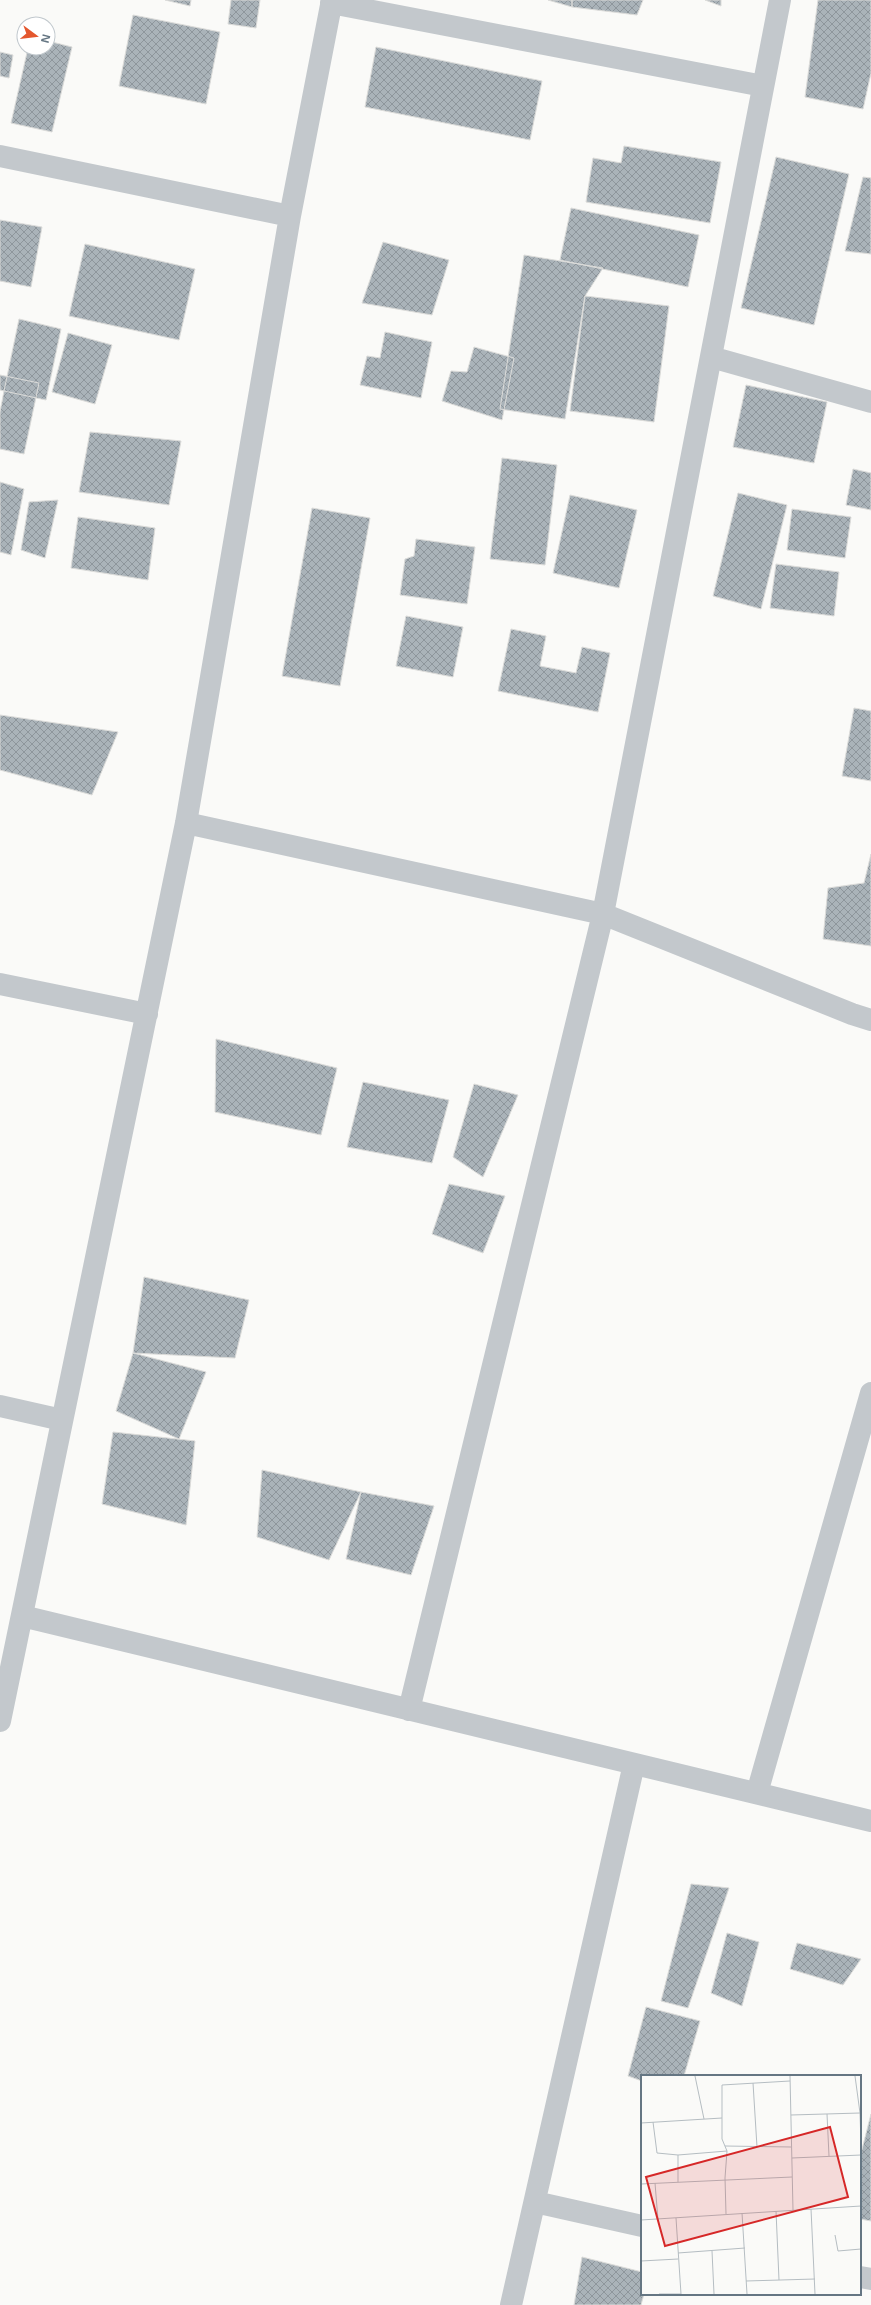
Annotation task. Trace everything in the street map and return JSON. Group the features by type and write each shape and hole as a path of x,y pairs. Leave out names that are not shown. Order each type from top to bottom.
{"street":[{"path":"409,1710 603,914 780,0"},
{"path":"0,1721 186,823 290,216 332,2 763,86"},
{"path":"0,156 290,216"},
{"path":"710,358 871,402"},
{"path":"186,823 603,914 852,1014 871,1020"},
{"path":"0,984 147,1014"},
{"path":"757,1793 871,1395"},
{"path":"0,1406 62,1420"},
{"path":"22,1616 871,1821"},
{"path":"511,2305 634,1764"},
{"path":"535,2202 641,2226"},
{"path":"861,2277 871,2279"}],"building":[{"path":"165,0 191,0 190,6"},
{"path":"231,0 260,0 256,28 228,24"},
{"path":"548,0 572,0 572,7"},
{"path":"572,0 643,0 637,15 572,7"},
{"path":"705,0 721,0 721,6"},
{"path":"818,0 871,0 871,73 863,109 805,97"},
{"path":"133,15 220,32 206,104 119,86"},
{"path":"56,43 72,47 52,132 11,123 26,56 56,56"},
{"path":"376,47 542,81 530,140 365,107"},
{"path":"0,52 13,55 9,78 0,76"},
{"path":"624,146 721,162 710,223 586,202 593,158 621,163"},
{"path":"776,157 849,174 814,325 741,308"},
{"path":"863,177 871,178 871,254 845,251"},
{"path":"571,208 699,235 688,287 560,260"},
{"path":"0,220 42,227 31,287 0,281"},
{"path":"383,242 449,260 432,315 362,303"},
{"path":"85,244 195,269 179,340 69,316"},
{"path":"524,255 603,268 585,296 565,419 500,409"},
{"path":"585,296 669,306 654,422 570,411"},
{"path":"19,319 61,329 46,400 4,391"},
{"path":"385,332 432,342 421,398 360,385 367,356 380,358"},
{"path":"68,333 112,345 95,404 52,392"},
{"path":"474,347 514,358 502,420 442,401 451,371 467,372"},
{"path":"0,375 39,383 24,454 0,449 0,412 4,391 0,390"},
{"path":"746,385 827,402 814,463 733,447"},
{"path":"90,432 181,441 169,505 79,492"},
{"path":"502,458 557,465 545,565 490,559"},
{"path":"853,469 871,473 871,510 846,505"},
{"path":"0,482 24,489 11,555 0,552"},
{"path":"738,493 787,505 761,609 713,596"},
{"path":"570,495 637,510 619,588 553,573"},
{"path":"58,500 45,558 21,550 29,502"},
{"path":"312,508 370,518 340,686 282,676"},
{"path":"792,509 851,517 845,558 787,550"},
{"path":"78,517 155,528 148,580 71,568"},
{"path":"416,539 475,547 467,604 400,595 405,559 414,556"},
{"path":"776,564 839,572 834,616 770,608"},
{"path":"406,616 463,627 453,677 396,666"},
{"path":"511,629 546,636 540,666 576,673 582,647 610,653 598,712 498,691"},
{"path":"854,708 871,711 871,781 842,776"},
{"path":"0,715 118,732 92,795 0,770"},
{"path":"871,854 871,946 823,939 828,888 864,883"},
{"path":"216,1039 337,1068 321,1135 215,1112"},
{"path":"363,1082 449,1100 432,1163 347,1147"},
{"path":"474,1084 518,1095 483,1177 453,1157"},
{"path":"449,1184 505,1196 483,1253 432,1234"},
{"path":"144,1277 249,1300 235,1358 133,1353"},
{"path":"133,1353 206,1372 179,1439 116,1411"},
{"path":"113,1432 195,1441 186,1525 102,1504"},
{"path":"262,1470 361,1492 329,1560 257,1537"},
{"path":"361,1492 434,1506 411,1575 346,1559"},
{"path":"691,1884 729,1888 688,2008 661,2001"},
{"path":"727,1933 759,1942 742,2006 711,1993"},
{"path":"797,1943 861,1959 843,1985 790,1969"},
{"path":"646,2007 700,2021 684,2075 641,2075 641,2081 628,2076"},
{"path":"871,2114 871,2221 861,2219 861,2153"},
{"path":"582,2257 641,2272 641,2295 644,2295 641,2305 574,2305"}]}
